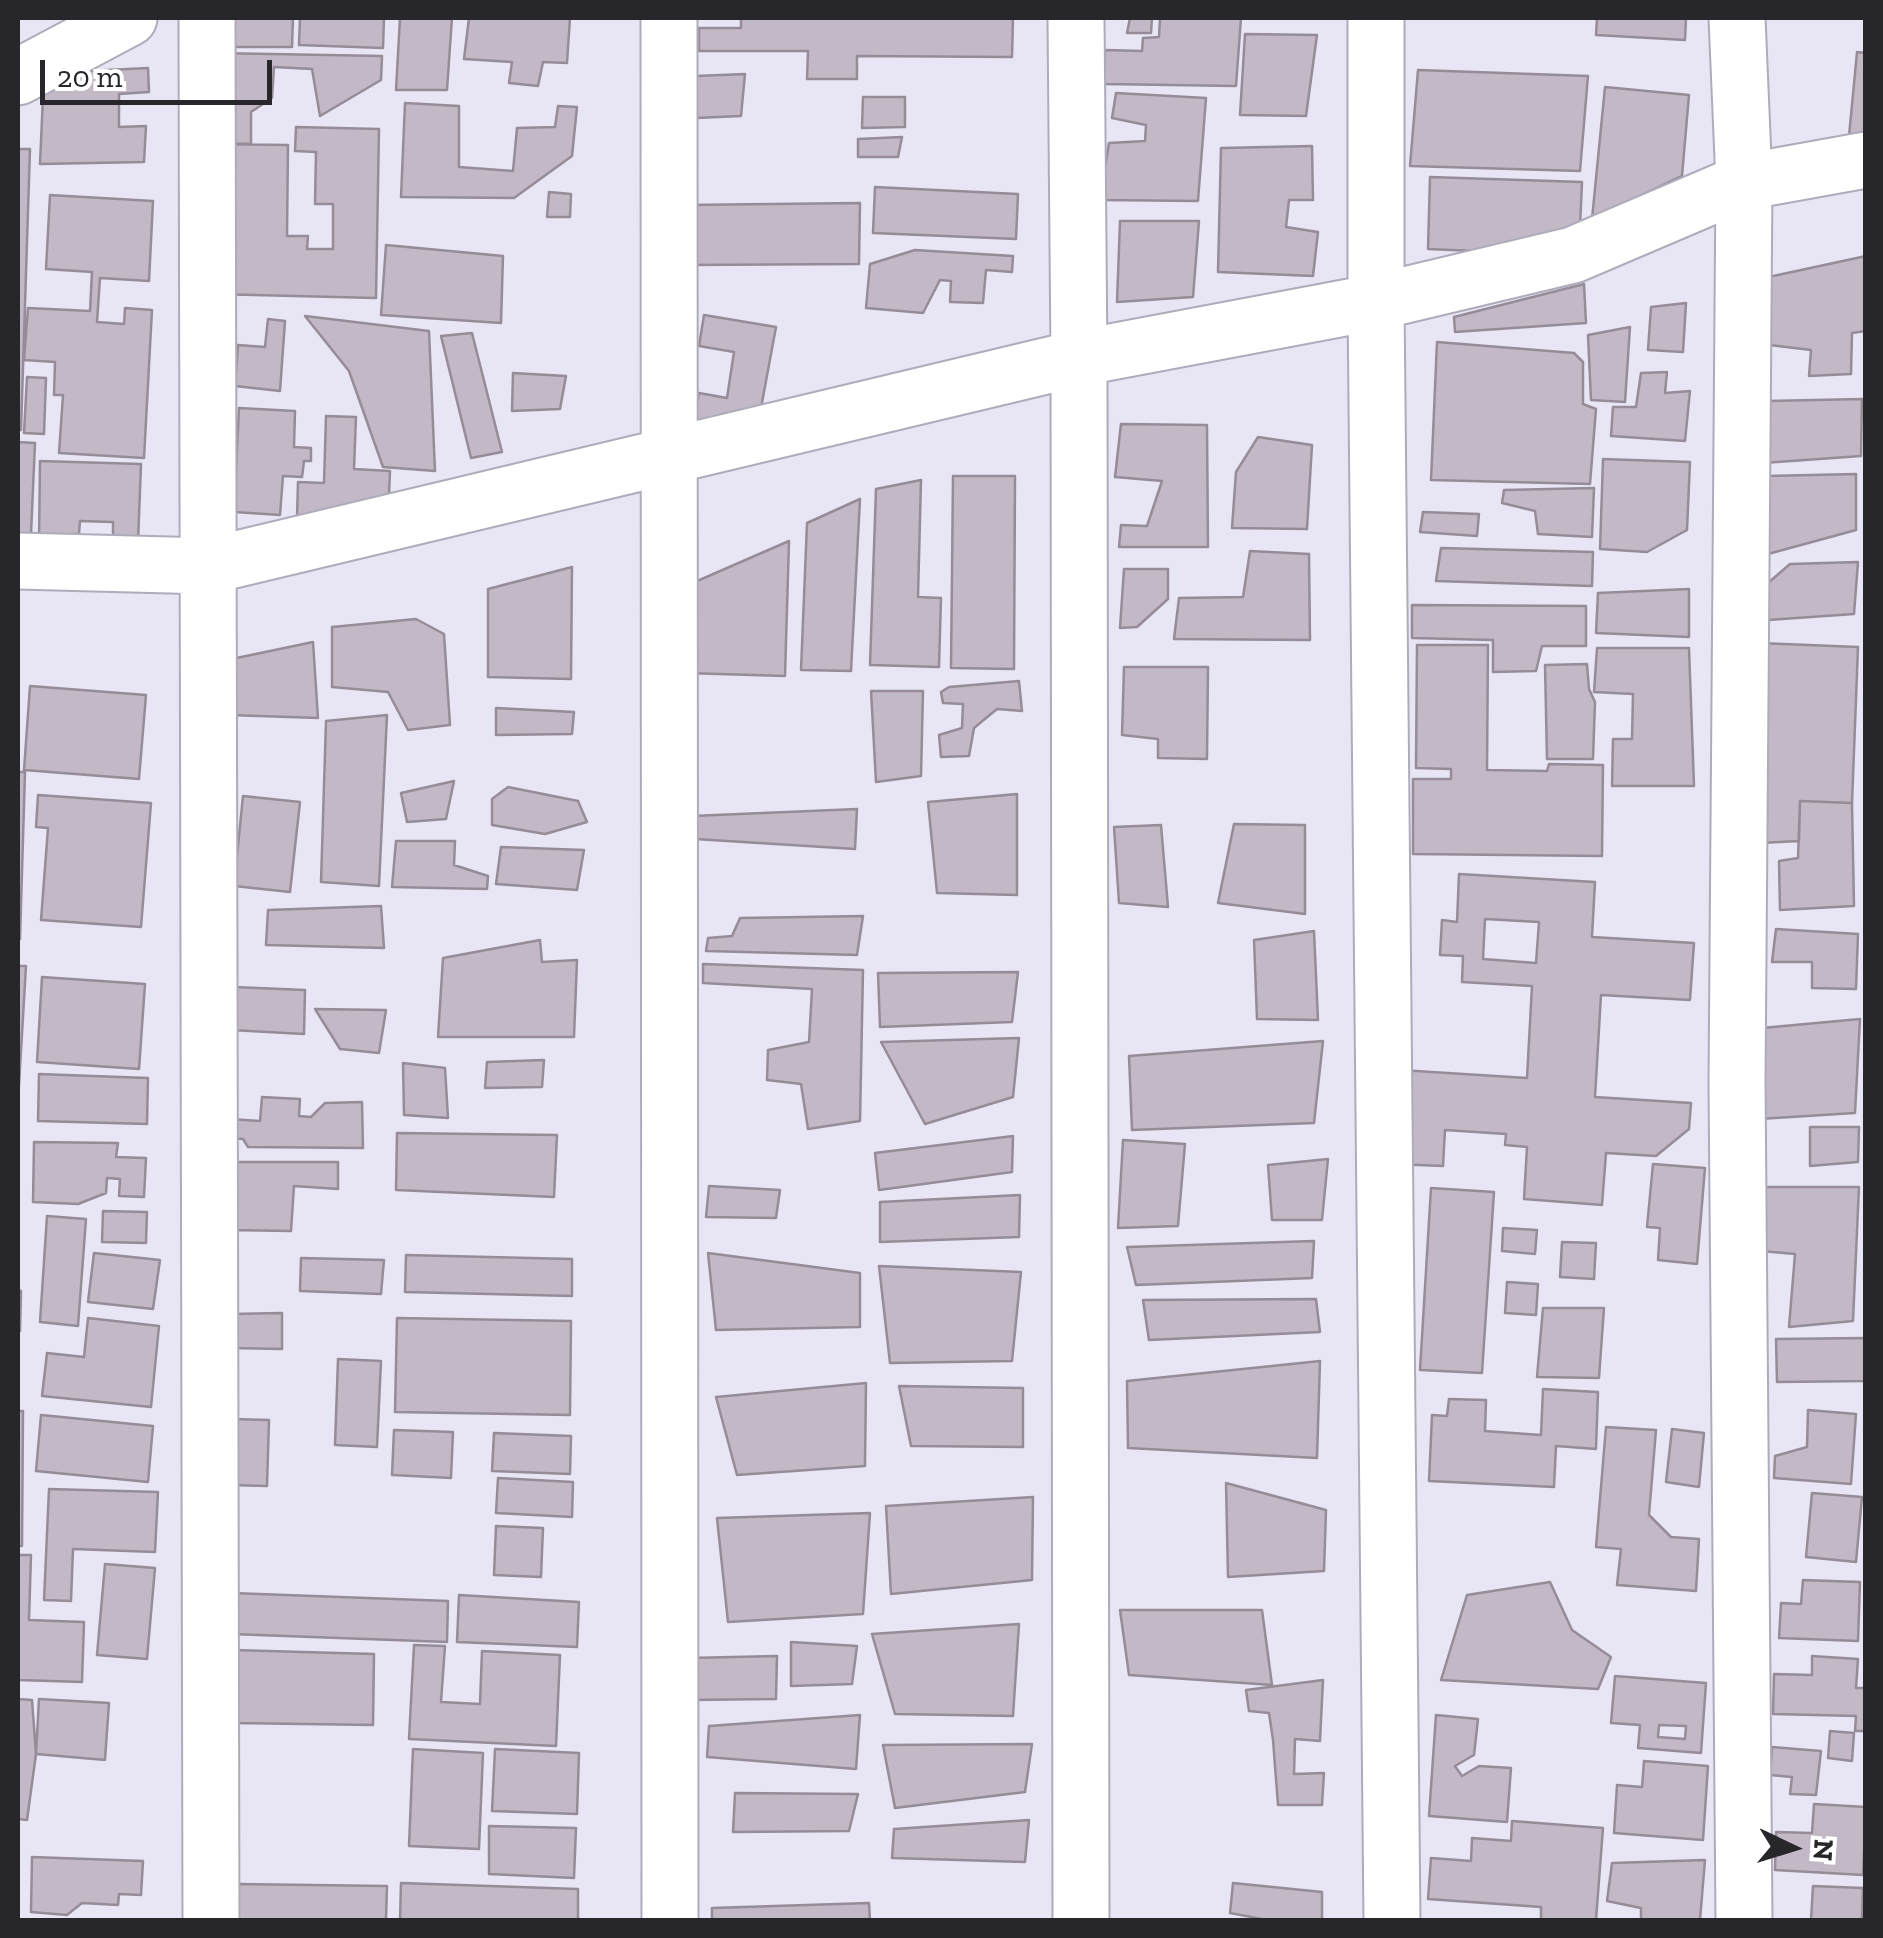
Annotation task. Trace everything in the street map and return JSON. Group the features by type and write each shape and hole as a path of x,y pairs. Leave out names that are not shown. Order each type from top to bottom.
{"street":[{"path":"18,76 130,18"},
{"path":"206,18 212,1920"},
{"path":"669,18 670,1920"},
{"path":"1076,18 1080,358 1081,1920"},
{"path":"1376,18 1392,1920"},
{"path":"1737,18 1744,182 1736,1082 1744,1920"},
{"path":"18,561 208,566 1080,358 1376,302 1573,255 1744,182 1866,160"}],"building":[{"path":"215,18 293,18 292,47 215,47"},
{"path":"300,18 384,18 383,48 299,45"},
{"path":"400,18 452,18 447,90 396,90"},
{"path":"469,18 570,18 567,63 543,62 538,86 509,83 512,62 464,59"},
{"path":"741,18 1013,18 1012,57 857,56 857,79 807,79 808,51 699,51 699,28 741,28"},
{"path":"1130,18 1152,18 1151,33 1127,33"},
{"path":"1160,18 1241,18 1236,86 1104,84 1105,50 1142,51 1143,38 1159,37"},
{"path":"1597,18 1686,18 1685,40 1596,35"},
{"path":"1245,34 1317,35 1306,116 1240,115"},
{"path":"1857,52 1866,53 1866,132 1849,136"},
{"path":"215,53 382,56 381,80 320,116 312,69 274,67 272,98 251,112 251,144 214,143"},
{"path":"148,68 149,92 119,94 119,127 146,126 144,162 40,164 44,73"},
{"path":"1418,70 1588,76 1580,171 1410,166"},
{"path":"745,74 741,116 697,118 696,76"},
{"path":"1605,87 1689,95 1682,176 1592,219"},
{"path":"1116,93 1206,98 1198,201 1100,200 1109,143 1145,141 1146,125 1112,118"},
{"path":"863,97 905,97 905,127 862,128"},
{"path":"405,103 459,106 459,167 513,171 517,128 555,127 558,106 577,107 572,156 514,198 401,197"},
{"path":"296,127 379,129 376,298 213,294 210,144 288,145 287,236 308,236 307,249 333,249 333,204 315,204 316,152 295,151"},
{"path":"902,137 898,157 858,157 858,139"},
{"path":"1312,146 1313,200 1289,200 1286,227 1318,232 1313,276 1218,272 1221,148"},
{"path":"18,149 30,149 21,430 18,430"},
{"path":"1430,177 1582,182 1580,227 1499,252 1428,249"},
{"path":"875,187 1018,194 1016,239 873,233"},
{"path":"549,192 571,194 570,217 547,217"},
{"path":"50,195 153,201 149,281 100,278 97,322 124,324 125,308 152,310 144,458 59,453 63,395 54,395 55,362 24,360 28,308 90,311 92,272 46,269"},
{"path":"860,203 859,264 685,265 684,205"},
{"path":"1120,221 1199,221 1193,297 1117,302"},
{"path":"386,245 503,256 501,323 381,315"},
{"path":"915,250 1013,256 1012,272 986,270 983,303 950,302 951,281 940,280 923,313 866,308 870,264"},
{"path":"1866,256 1866,331 1852,333 1851,374 1809,376 1811,350 1761,344 1764,278"},
{"path":"1584,284 1586,323 1455,332 1454,317"},
{"path":"1686,303 1683,352 1648,350 1651,307"},
{"path":"704,315 776,327 759,419 690,433 699,393 727,398 734,352 699,346"},
{"path":"305,316 429,331 435,471 383,467 349,371"},
{"path":"268,319 285,321 280,391 235,386 238,345 265,347"},
{"path":"1630,327 1625,402 1591,400 1588,335"},
{"path":"472,333 502,452 471,458 441,336"},
{"path":"1437,342 1574,353 1583,362 1583,404 1596,409 1590,484 1431,480"},
{"path":"1667,372 1665,393 1690,391 1685,441 1611,436 1613,407 1636,407 1641,373"},
{"path":"513,373 566,376 560,409 512,411"},
{"path":"27,377 46,378 44,434 24,433"},
{"path":"1862,399 1861,456 1763,463 1767,401"},
{"path":"239,408 295,411 294,447 311,448 311,461 304,461 302,477 283,476 280,515 234,512"},
{"path":"326,416 356,417 354,469 390,471 388,520 297,517 298,482 324,483"},
{"path":"1121,424 1207,425 1208,547 1119,547 1121,525 1147,526 1162,481 1115,477"},
{"path":"1258,437 1312,445 1307,529 1232,528 1236,472"},
{"path":"18,442 35,443 30,557 18,556"},
{"path":"1603,459 1690,462 1687,530 1647,552 1600,549"},
{"path":"40,461 141,464 138,543 113,542 113,522 80,521 79,534 72,534 71,543 39,542"},
{"path":"1856,474 1856,530 1768,554 1766,476"},
{"path":"953,476 1015,476 1014,669 951,668"},
{"path":"921,480 918,597 941,598 939,667 870,665 876,489"},
{"path":"1594,488 1592,537 1538,534 1535,511 1502,503 1504,490"},
{"path":"860,499 851,671 801,670 807,523"},
{"path":"1423,512 1479,514 1477,536 1420,532"},
{"path":"789,541 785,676 685,673 688,585"},
{"path":"1441,548 1593,552 1592,586 1436,581"},
{"path":"1250,551 1309,554 1310,640 1174,639 1179,598 1243,597"},
{"path":"1858,562 1854,614 1768,620 1768,583 1790,564"},
{"path":"572,567 571,679 488,677 488,589"},
{"path":"1124,569 1168,569 1168,599 1137,627 1120,628"},
{"path":"1689,589 1689,637 1596,633 1598,593"},
{"path":"1412,605 1586,606 1586,646 1542,646 1536,671 1493,672 1493,640 1412,638"},
{"path":"416,619 444,634 450,725 408,730 388,692 332,687 332,627"},
{"path":"313,642 318,718 229,715 227,660"},
{"path":"1759,643 1858,647 1852,803 1800,801 1799,841 1760,843"},
{"path":"1417,645 1488,645 1487,770 1547,771 1549,764 1603,765 1602,856 1413,854 1413,779 1451,779 1451,769 1416,768"},
{"path":"1597,648 1689,648 1694,786 1612,786 1613,739 1632,739 1633,694 1594,692"},
{"path":"1587,664 1589,689 1595,702 1593,759 1547,759 1545,665"},
{"path":"1124,667 1208,667 1207,759 1158,758 1158,739 1122,735"},
{"path":"1019,681 1022,711 997,709 974,728 969,756 941,757 939,735 962,728 963,704 943,703 941,692 949,687"},
{"path":"30,686 146,695 139,779 24,770"},
{"path":"871,691 923,691 921,776 876,782"},
{"path":"496,708 574,712 572,734 496,735"},
{"path":"387,715 379,886 321,882 326,721"},
{"path":"18,772 25,772 20,939 18,939"},
{"path":"454,781 446,819 407,822 401,793"},
{"path":"508,787 578,801 587,822 545,834 492,825 492,799"},
{"path":"1017,794 1017,895 937,893 928,802"},
{"path":"38,795 151,803 141,927 41,920 48,828 36,827"},
{"path":"243,796 300,802 290,892 234,886"},
{"path":"1800,801 1852,803 1854,906 1780,910 1779,861 1798,858"},
{"path":"857,809 855,849 695,839 692,816"},
{"path":"1234,824 1305,825 1305,914 1218,903"},
{"path":"1161,825 1168,907 1119,903 1114,827"},
{"path":"396,841 455,841 454,865 488,876 487,889 392,887"},
{"path":"501,847 584,850 577,890 496,884"},
{"path":"1459,874 1595,882 1592,937 1694,943 1690,1000 1601,995 1595,1097 1691,1103 1689,1129 1656,1156 1606,1153 1602,1205 1524,1199 1527,1147 1505,1145 1506,1134 1445,1130 1443,1166 1394,1164 1400,1070 1527,1078 1532,986 1462,982 1463,956 1440,955 1442,920 1457,922","holes":["1485,919 1539,922 1536,963 1483,959"]},
{"path":"381,906 384,948 266,945 268,910"},
{"path":"863,916 857,955 706,951 708,938 732,936 740,918"},
{"path":"1776,929 1858,934 1856,989 1812,988 1812,962 1772,962"},
{"path":"1314,931 1318,1020 1257,1019 1254,940"},
{"path":"540,940 542,962 577,960 574,1037 438,1037 443,958"},
{"path":"703,964 863,970 860,1121 808,1129 801,1084 767,1080 768,1050 809,1042 812,989 703,983"},
{"path":"18,966 26,966 18,1102"},
{"path":"1018,972 1012,1022 880,1027 878,973"},
{"path":"42,977 145,984 139,1069 37,1062"},
{"path":"234,987 305,990 304,1034 231,1030"},
{"path":"315,1009 386,1010 379,1053 340,1049"},
{"path":"1860,1019 1855,1113 1759,1119 1762,1028"},
{"path":"1019,1038 1013,1097 925,1124 881,1042"},
{"path":"1323,1041 1314,1123 1132,1130 1129,1056"},
{"path":"544,1060 542,1087 485,1088 487,1062"},
{"path":"403,1063 445,1068 448,1118 404,1115"},
{"path":"39,1074 148,1078 147,1124 38,1121"},
{"path":"262,1097 300,1099 299,1116 311,1117 325,1103 362,1102 363,1148 248,1147 243,1139 229,1138 230,1119 260,1121"},
{"path":"1810,1127 1859,1127 1858,1162 1810,1166"},
{"path":"397,1133 557,1135 554,1197 396,1190"},
{"path":"1013,1136 1012,1172 879,1190 875,1153"},
{"path":"1123,1140 1185,1144 1178,1226 1118,1228"},
{"path":"34,1142 118,1143 116,1157 146,1158 144,1197 119,1196 120,1179 107,1178 106,1193 78,1204 33,1202"},
{"path":"1328,1159 1322,1220 1272,1220 1268,1165"},
{"path":"238,1162 338,1162 338,1189 294,1186 291,1231 226,1230"},
{"path":"1653,1164 1705,1168 1697,1264 1658,1260 1660,1228 1647,1227"},
{"path":"709,1186 780,1190 776,1218 706,1217"},
{"path":"1766,1187 1859,1187 1853,1321 1789,1327 1795,1254 1761,1251"},
{"path":"1431,1188 1494,1192 1482,1373 1420,1370"},
{"path":"1020,1195 1019,1237 880,1242 880,1202"},
{"path":"103,1211 147,1212 146,1243 102,1242"},
{"path":"47,1216 86,1219 78,1326 40,1322"},
{"path":"1503,1228 1537,1230 1535,1254 1502,1251"},
{"path":"1314,1241 1312,1278 1136,1285 1127,1247"},
{"path":"1562,1242 1596,1243 1594,1279 1560,1277"},
{"path":"94,1253 160,1260 153,1309 88,1302"},
{"path":"708,1253 860,1273 860,1327 716,1330"},
{"path":"406,1255 572,1259 572,1296 405,1292"},
{"path":"301,1258 384,1260 381,1294 300,1291"},
{"path":"879,1266 1021,1272 1012,1361 890,1363"},
{"path":"1507,1282 1538,1284 1536,1315 1505,1313"},
{"path":"18,1290 21,1291 20,1331 18,1330"},
{"path":"1316,1299 1320,1332 1149,1340 1143,1300"},
{"path":"1543,1308 1604,1308 1599,1378 1537,1377"},
{"path":"282,1313 282,1349 230,1348 230,1314"},
{"path":"88,1318 159,1326 151,1407 42,1396 47,1353 84,1357"},
{"path":"397,1318 571,1321 570,1415 395,1412"},
{"path":"1865,1338 1866,1381 1777,1382 1776,1339"},
{"path":"338,1359 381,1361 377,1447 335,1445"},
{"path":"1320,1361 1317,1458 1128,1448 1127,1381"},
{"path":"866,1383 865,1466 737,1475 716,1397"},
{"path":"899,1386 1023,1388 1023,1447 911,1446"},
{"path":"1543,1389 1598,1392 1596,1449 1556,1446 1554,1487 1429,1481 1432,1415 1447,1416 1449,1399 1486,1400 1485,1431 1541,1435"},
{"path":"1808,1410 1856,1414 1851,1484 1774,1478 1775,1456 1807,1447"},
{"path":"18,1411 23,1411 22,1546 18,1546"},
{"path":"41,1415 153,1426 148,1482 36,1471"},
{"path":"231,1419 269,1420 267,1486 229,1485"},
{"path":"1606,1427 1656,1430 1649,1515 1671,1537 1699,1539 1696,1591 1617,1585 1621,1549 1596,1547"},
{"path":"1672,1429 1704,1433 1699,1487 1666,1482"},
{"path":"394,1430 453,1432 451,1478 392,1475"},
{"path":"494,1433 571,1436 570,1474 492,1471"},
{"path":"498,1478 573,1482 572,1517 496,1513"},
{"path":"1226,1483 1326,1510 1324,1571 1228,1577"},
{"path":"49,1489 158,1492 155,1552 73,1549 71,1601 44,1600"},
{"path":"1812,1493 1862,1497 1856,1562 1806,1557"},
{"path":"1033,1497 1032,1580 891,1594 886,1506"},
{"path":"870,1513 863,1614 728,1622 717,1518"},
{"path":"496,1526 543,1528 541,1577 494,1575"},
{"path":"18,1555 31,1555 29,1620 84,1622 82,1682 18,1680"},
{"path":"105,1564 155,1568 147,1659 97,1655"},
{"path":"1803,1580 1860,1582 1858,1641 1779,1638 1781,1603 1801,1604"},
{"path":"1550,1582 1572,1630 1611,1657 1598,1689 1441,1680 1467,1595"},
{"path":"232,1593 448,1601 447,1642 231,1634"},
{"path":"459,1595 579,1602 577,1647 457,1642"},
{"path":"1120,1610 1262,1610 1272,1685 1129,1675"},
{"path":"1019,1624 1013,1716 895,1714 872,1634"},
{"path":"791,1642 857,1646 852,1684 791,1686"},
{"path":"414,1645 445,1646 441,1702 480,1704 482,1651 560,1655 556,1746 409,1739"},
{"path":"233,1650 374,1654 373,1725 232,1723"},
{"path":"777,1656 776,1699 690,1700 688,1658"},
{"path":"1812,1656 1858,1659 1856,1688 1866,1688 1866,1731 1855,1731 1856,1716 1773,1714 1774,1674 1812,1675"},
{"path":"1615,1676 1706,1683 1701,1753 1638,1748 1640,1725 1611,1723","holes":["1659,1725 1686,1726 1685,1739 1658,1737"]},
{"path":"1323,1680 1320,1741 1295,1739 1294,1774 1324,1773 1322,1805 1278,1805 1269,1713 1249,1711 1246,1690"},
{"path":"18,1699 32,1700 36,1754 27,1820 18,1819"},
{"path":"39,1699 109,1703 105,1760 36,1754"},
{"path":"860,1715 856,1769 707,1757 709,1726"},
{"path":"1436,1715 1478,1719 1474,1755 1455,1766 1462,1776 1479,1766 1511,1768 1507,1822 1429,1816"},
{"path":"1830,1731 1854,1733 1852,1761 1828,1758"},
{"path":"1032,1744 1025,1792 895,1808 883,1745"},
{"path":"1772,1747 1821,1751 1816,1795 1790,1794 1792,1777 1770,1775"},
{"path":"413,1749 483,1753 479,1849 409,1846"},
{"path":"495,1749 579,1753 577,1814 492,1811"},
{"path":"1644,1761 1708,1766 1703,1840 1614,1833 1617,1785 1642,1787"},
{"path":"735,1793 858,1794 849,1831 733,1832"},
{"path":"1814,1804 1866,1807 1863,1875 1775,1870 1776,1832 1812,1833"},
{"path":"1029,1820 1025,1862 892,1858 894,1829"},
{"path":"1512,1821 1603,1828 1596,1920 1541,1919 1541,1907 1428,1899 1431,1858 1471,1861 1472,1838 1511,1841"},
{"path":"489,1826 576,1828 574,1878 489,1874"},
{"path":"32,1857 143,1861 141,1895 119,1894 118,1905 82,1903 67,1915 31,1912"},
{"path":"1705,1860 1700,1920 1641,1920 1641,1908 1607,1901 1612,1863"},
{"path":"401,1883 578,1889 578,1920 400,1920"},
{"path":"1233,1883 1322,1892 1322,1920 1267,1920 1230,1913"},
{"path":"238,1884 387,1886 386,1920 237,1920"},
{"path":"1813,1886 1863,1888 1862,1920 1811,1920"},
{"path":"869,1903 870,1920 712,1920 712,1908"}]}
